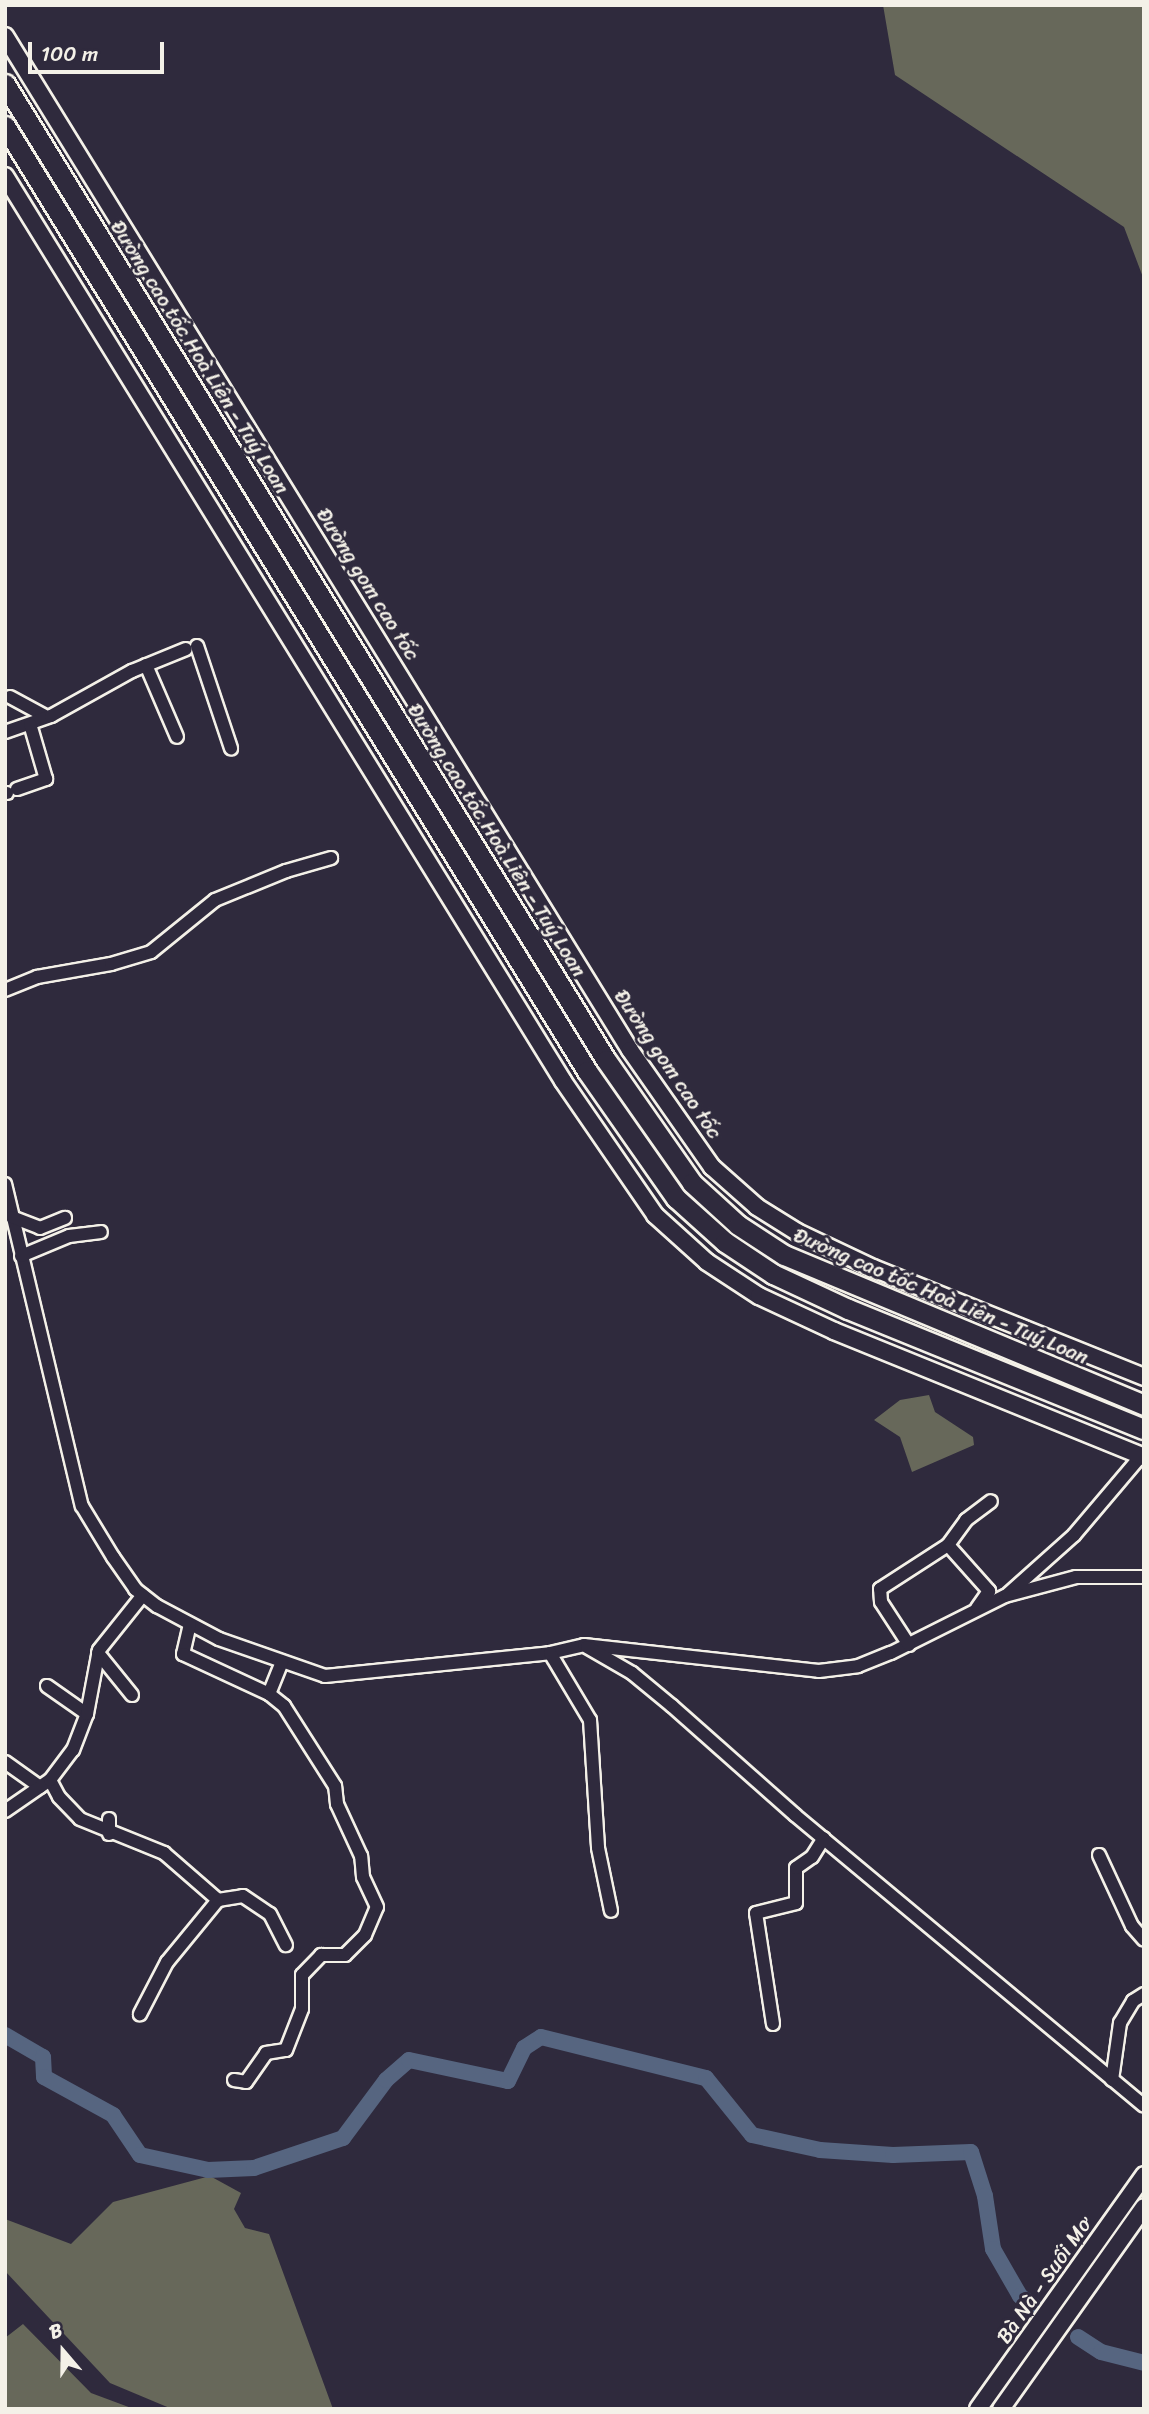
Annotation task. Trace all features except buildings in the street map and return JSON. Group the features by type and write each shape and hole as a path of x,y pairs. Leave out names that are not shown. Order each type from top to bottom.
{"highway":[{"name":"Đường cao tốc Hoà Liên - Tuý Loan","path":"5,84 606,1060 692,1183 738,1225 784,1255 1144,1405"},
{"name":"Đường cao tốc Hoà Liên - Tuý Loan","path":"5,126 587,1071 676,1198 724,1242 774,1274 848,1309 1144,1429"}],"main road":[{"name":"Đường gom cao tốc","path":"5,36 623,1038 712,1167 757,1207 797,1232 873,1268 1144,1377"},
{"path":"5,176 563,1081 655,1214 707,1262 759,1296 834,1331 1142,1457"},
{"name":"Bà Nà - Suối Mơ","path":"978,2409 1144,2175"},
{"name":"Bà Nà - Suối Mơ","path":"1001,2409 1144,2207"}],"street":[{"path":"5,732 47,717 146,665 192,647 231,748"},
{"path":"146,665 177,737"},
{"path":"10,697 47,717"},
{"path":"10,792 46,779 30,724"},
{"path":"5,990 37,976 111,964 151,952 215,900 286,870 331,859"},
{"path":"5,1184 82,1506 143,1595 190,1624 325,1676 550,1653 584,1645 742,1666 819,1671 858,1666 909,1645 1005,1596 1074,1535 1142,1457"},
{"path":"12,1217 40,1228 65,1218"},
{"path":"21,1256 68,1236 101,1232"},
{"path":"909,1645 878,1595 898,1576 948,1545 966,1520 991,1501"},
{"path":"948,1545 989,1591 972,1614"},
{"path":"1005,1596 1076,1577 1142,1575"},
{"path":"5,1811 45,1783 73,1750 87,1714 98,1653 143,1595"},
{"path":"190,1624 183,1654 269,1694 284,1706 335,1786 337,1804 361,1856 363,1877 377,1907 365,1936 345,1955 321,1955 302,1975 302,2010 286,2050 266,2053 246,2082 234,2080"},
{"path":"584,1645 632,1673 1144,2106"},
{"path":"632,1673 626,1657 639,1651"},
{"path":"98,1653 132,1695"},
{"path":"550,1653 590,1720 598,1848 611,1911"},
{"path":"269,1694 282,1661"},
{"path":"47,1686 87,1714"},
{"path":"5,1762 45,1783 68,1809 109,1834 164,1853 218,1900"},
{"path":"109,1819 109,1834"},
{"path":"773,2024 757,1913 796,1903 796,1868 812,1857 824,1838"},
{"path":"1099,1855 1132,1926 1144,1940"},
{"path":"140,2014 167,1962 218,1900 243,1896 270,1914 286,1945"},
{"path":"1112,2080 1121,2023 1133,2001 1144,1994"}],"green space":[{"path":"883,5 1144,5 1144,280 1124,227 895,75"},
{"path":"929,1395 935,1412 973,1437 974,1445 912,1472 900,1437 874,1420 900,1400"},
{"path":"210,2176 241,2193 234,2209 245,2228 269,2234 333,2409 172,2409 110,2383 5,2271 5,2219 71,2244 113,2202"},
{"path":"23,2324 91,2393 134,2409 5,2409 5,2338"}],"waterway":[{"path":"5,2035 43,2057 44,2077 113,2115 140,2155 208,2170 254,2168 343,2138 386,2080 409,2060 508,2081 524,2048 541,2037 706,2078 752,2135 820,2150 893,2155 971,2152 985,2196 993,2249 1020,2296 1034,2306"},
{"path":"1078,2337 1101,2352 1144,2363"}]}
